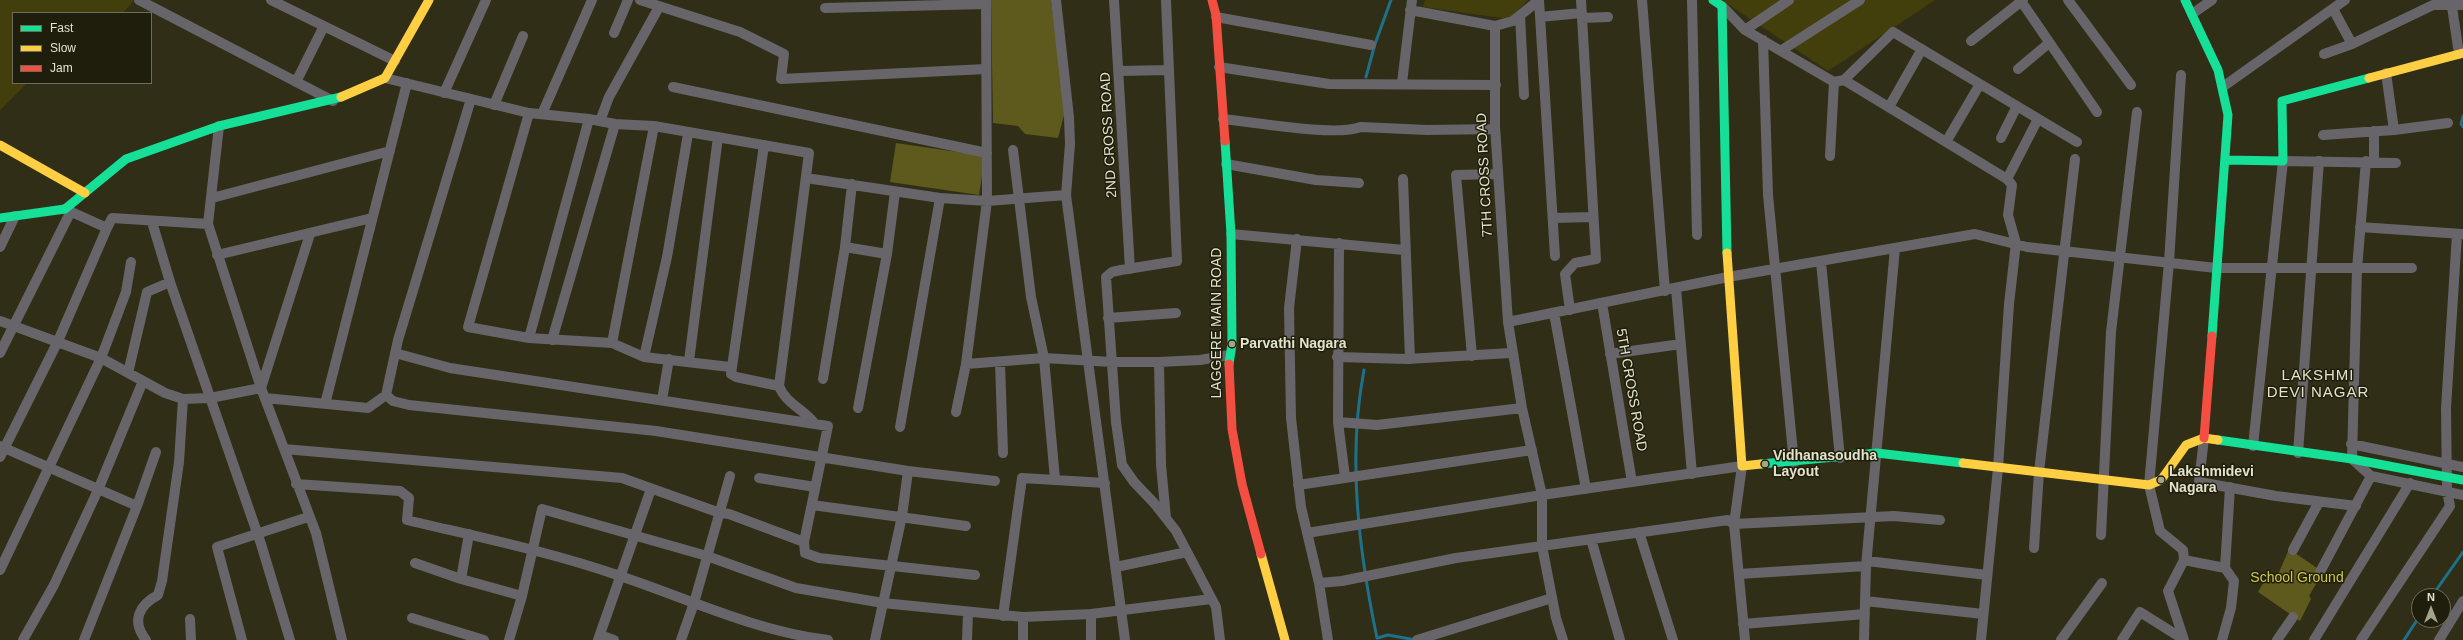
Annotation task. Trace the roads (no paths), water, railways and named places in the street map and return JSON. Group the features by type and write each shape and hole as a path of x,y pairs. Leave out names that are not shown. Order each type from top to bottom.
{"street":[{"path":"139,0 333,101"},
{"path":"271,0 395,61"},
{"path":"0,353 68,210 85,193 126,159 219,126 333,101 385,78 429,0"},
{"path":"444,93 486,0"},
{"path":"542,114 592,0"},
{"path":"614,33 628,0"},
{"path":"640,0 659,8 740,32 784,54 780,79 986,69"},
{"path":"1056,0 1069,117 1070,144 1066,195 1125,640"},
{"name":"2ND CROSS ROAD","path":"1114,0 1120,71 1130,269"},
{"path":"1166,0 1178,261 1112,272 1106,277 1108,318 1122,465 1134,482 1167,519 1187,552 1211,599 1218,619 1220,640"},
{"name":"LAGGERE MAIN ROAD","path":"1212,0 1216,17 1231,234 1232,344 1229,355 1232,429 1242,484 1285,640"},
{"path":"1402,83 1412,0"},
{"path":"1410,10 1495,26 1513,21 1539,0"},
{"path":"1539,0 1555,256"},
{"path":"1570,310 1565,274 1575,263 1596,259 1581,0"},
{"path":"1642,0 1665,291"},
{"path":"1692,0 1697,235"},
{"path":"1713,0 1722,6 1744,30 1889,107 2007,179 2012,184 2008,215 2016,243 2009,304 1998,468 1981,640"},
{"path":"1744,30 1789,0"},
{"path":"2068,0 2131,85"},
{"path":"2185,0 2224,86 2228,115 2204,438 2199,482 2319,502 2356,506"},
{"path":"2192,14 2212,0"},
{"path":"2224,86 2345,0"},
{"path":"1782,50 1857,1"},
{"path":"1971,41 2022,1 2097,112"},
{"path":"825,8 986,2 987,201 966,364 956,412"},
{"path":"2253,446 2270,268 2283,161 2282,100 2461,54 2451,2"},
{"path":"2324,54 2352,44 2433,5 2451,2 2463,5"},
{"path":"1722,6 1728,277 1742,466 1734,524 1745,640"},
{"path":"600,121 609,97 659,8"},
{"path":"2333,9 2352,44"},
{"path":"1520,15 1524,95"},
{"path":"1540,18 1582,15 1608,16"},
{"path":"1216,17 1371,45"},
{"path":"296,82 324,26"},
{"name":"7TH CROSS ROAD","path":"1495,26 1495,129 1511,353 1542,495 1542,546 1552,598 1563,640"},
{"path":"1830,156 1839,81 1893,32 2077,142"},
{"path":"494,105 523,36"},
{"path":"1763,40 1768,195 1774,270 1794,462"},
{"path":"2018,69 2049,43"},
{"path":"1889,107 1922,49"},
{"path":"1219,67 1329,84 1402,83 1496,85"},
{"path":"1120,71 1169,70"},
{"path":"2386,73 2394,130"},
{"path":"2181,75 2169,262 2149,485 2160,531 2183,550 2184,560 2168,591 2184,640"},
{"path":"385,78 529,113 589,119 615,124 654,126 688,134 718,137 809,153 779,386 786,399 809,416 815,424"},
{"path":"325,404 407,83"},
{"path":"1946,142 1980,84"},
{"path":"673,87 987,153"},
{"path":"265,398 368,408 386,395 394,354 471,99"},
{"path":"2001,138 2017,106"},
{"path":"2101,535 2111,332 2118,257 2137,112"},
{"path":"529,113 468,328 529,338 612,343 644,357 690,361 730,367"},
{"path":"529,338 589,119"},
{"path":"1223,119 1351,131 1361,127 1427,130 1495,129"},
{"path":"2007,179 2038,119"},
{"path":"2323,135 2394,130 2448,123"},
{"path":"552,340 615,124"},
{"path":"219,126 208,224 265,398 308,517 316,533 342,640"},
{"path":"612,343 654,126"},
{"path":"2374,131 2360,227 2357,269 2351,444 2352,459 2372,476 2463,495"},
{"path":"644,357 667,257 688,134"},
{"path":"690,361 718,137"},
{"path":"0,145 85,193"},
{"path":"764,145 730,367 731,374 736,377 779,386"},
{"path":"1013,150 1017,199 1031,297 1044,358 1055,480"},
{"path":"212,198 390,151"},
{"path":"2034,548 2040,472 2075,158"},
{"path":"2225,160 2396,162"},
{"path":"2298,454 2309,268 2319,161"},
{"path":"1226,164 1316,180 1359,183"},
{"path":"1472,356 1456,175 1498,174"},
{"path":"806,178 940,198 987,201 1066,195"},
{"path":"1403,179 1404,250 1410,359"},
{"path":"823,379 845,247 852,184"},
{"path":"858,408 887,254 895,192"},
{"path":"900,427 940,198"},
{"path":"0,218 68,210 107,228"},
{"path":"0,247 15,216"},
{"path":"1553,218 1593,216"},
{"path":"0,458 3,447 58,341 112,218 152,222 208,224"},
{"path":"217,255 372,218"},
{"path":"152,222 170,282 257,535 290,640"},
{"path":"2360,227 2460,234 2446,408 2447,491 2450,506 2361,640"},
{"path":"262,388 310,234"},
{"path":"1231,234 1404,250"},
{"path":"1508,322 1728,277 1975,234 2064,251 2216,268 2412,268"},
{"path":"1297,239 1289,308 1291,418 1298,485 1307,533 1319,582 1328,640"},
{"path":"1339,243 1337,357 1338,422 1345,477"},
{"path":"845,247 887,254"},
{"path":"1864,640 1866,564 1895,248"},
{"path":"0,570 101,358 126,292 131,262"},
{"path":"1821,262 1840,458"},
{"path":"128,373 147,292 170,282"},
{"path":"1676,288 1692,474"},
{"name":"5TH CROSS ROAD","path":"1602,303 1632,482"},
{"path":"1108,318 1176,313"},
{"path":"1554,313 1586,489"},
{"path":"0,321 101,358 143,381 183,399 210,398 262,388"},
{"path":"1610,354 1681,344"},
{"path":"1337,357 1410,359 1511,353"},
{"path":"394,354 450,368 828,426 804,542 805,553 819,558 892,564 975,575"},
{"path":"966,364 1044,358 1112,362 1159,362 1200,360 1229,355"},
{"path":"662,400 669,359"},
{"path":"1000,362 1003,452"},
{"path":"1159,362 1161,465 1167,519"},
{"path":"23,640 30,623 54,585 98,490 143,381"},
{"path":"386,395 393,401 409,405 648,430 908,471 995,481"},
{"path":"146,640 142,634 139,623 140,609 145,602 158,595 162,581 179,462 183,399"},
{"path":"1338,422 1377,425 1522,408"},
{"path":"1307,533 1542,495 1742,466 1840,458 1877,453 1998,468 2103,478 2149,485 2161,480 2186,445 2204,438 2298,454 2352,459 2463,480"},
{"path":"2351,444 2463,467"},
{"path":"3,447 137,506"},
{"path":"284,449 622,478 720,513 729,514 804,542"},
{"path":"1298,485 1532,450"},
{"path":"84,640 137,506 156,452"},
{"path":"875,640 902,516 908,471"},
{"path":"681,640 694,603 730,476"},
{"path":"2320,572 2372,476"},
{"path":"1003,616 1021,482 1026,477 1105,483"},
{"path":"759,478 815,487"},
{"path":"2314,640 2410,483"},
{"path":"296,484 400,491 409,498 407,520 532,549 620,576 766,628 828,640"},
{"path":"2222,640 2232,608 2234,581 2225,568 2230,487"},
{"path":"614,640 599,638 651,488"},
{"path":"2293,550 2319,502"},
{"path":"812,506 902,516 966,526"},
{"path":"509,640 522,596 542,509 707,556 796,588 883,603 1023,617 1091,614 1211,599"},
{"path":"1319,582 1342,581 1456,558 1728,520 1734,524 1894,516 1940,520"},
{"path":"242,640 217,547 308,517"},
{"path":"1639,532 1673,640"},
{"path":"461,579 468,534"},
{"path":"1591,539 1620,640"},
{"path":"1116,567 1187,552"},
{"path":"2184,560 2225,568"},
{"path":"415,563 461,579 522,596"},
{"path":"1739,574 1866,564 1987,575"},
{"path":"2062,640 2102,583"},
{"path":"1419,639 1552,598"},
{"path":"1865,601 1983,614"},
{"path":"2439,640 2463,601"},
{"path":"967,640 968,612"},
{"path":"2122,640 2140,612 2184,640"},
{"path":"1091,614 1091,640"},
{"path":"1743,624 1865,614"},
{"path":"1023,617 1023,640"},
{"path":"2277,640 2293,617"},
{"path":"412,618 484,640"},
{"path":"190,619 191,640"}],"waterway":[{"path":"1366,77 1375,44 1391,0"},
{"path":"2463,116 2461,124 2463,127"},
{"path":"1364,370 1356,437 1357,505 1360,539 1377,638 1388,635 1416,640"},
{"path":"2438,588 2463,552"},
{"path":"2404,640 2412,628"}],"place":[{"name":"Parvathi Nagara","path":"1232,344"},
{"name":"Vidhanasoudha Layout","path":"1765,464"},
{"name":"Lakshmidevi Nagara","path":"2161,480"}],"district":[{"name":"LAKSHMI DEVI NAGAR","path":"2318,384"}],"park label":[{"name":"School Ground","path":"2297,578"}]}
